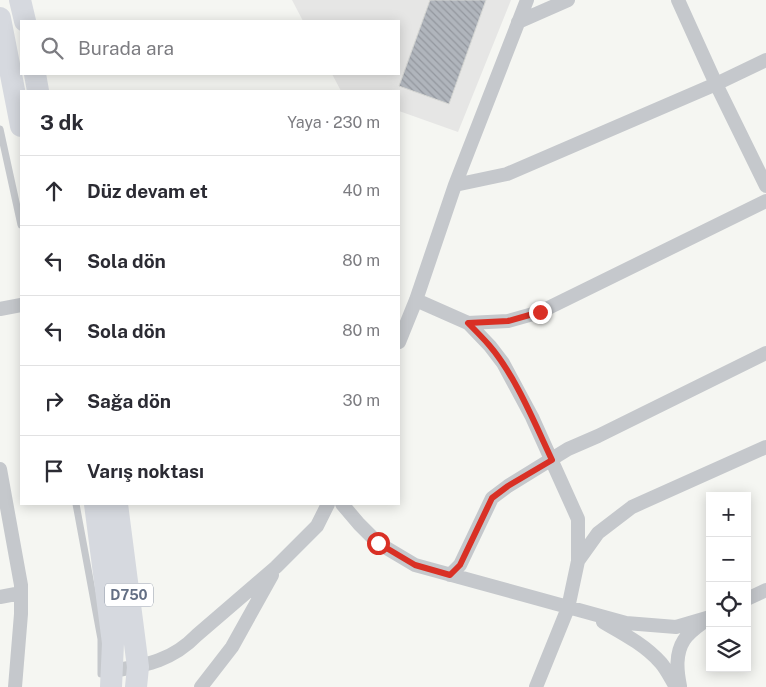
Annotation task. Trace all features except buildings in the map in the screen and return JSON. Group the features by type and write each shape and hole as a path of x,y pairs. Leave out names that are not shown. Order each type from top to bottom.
{"highway":[{"path":"20,0 24,20"},
{"path":"0,18 20,121"},
{"path":"35,75 38,90"},
{"name":"D750","path":"95,505 113,643 108,678"},
{"name":"D750","path":"117,505 137,677"}],"street":[{"path":"400,340 416,300 455,185 527,0"},
{"path":"518,22 568,0"},
{"path":"678,0 716,84 766,186"},
{"path":"455,185 506,174 716,84 766,60"},
{"path":"468,323 508,321 540,312 765,203"},
{"path":"416,300 468,323 503,363 532,417 578,519 578,561 568,608 536,687"},
{"path":"0,309 20,305"},
{"path":"450,575 460,565 492,498 508,486 568,449 766,353"},
{"path":"578,561 598,533 632,507 766,447"},
{"path":"0,469 21,585 21,614 15,687"},
{"path":"108,678 137,677 186,646 276,568 317,526 328,505"},
{"path":"343,505 378,543 415,565 626,624 676,627 706,619"},
{"path":"201,687 232,647 276,568"},
{"path":"751,597 766,590"},
{"path":"0,597 21,593"},
{"path":"588,613 634,640 649,652 662,664 676,687"},
{"path":"680,687 676,668 680,649 685,638 706,620"}],"lane":[{"path":"0,129 20,219"},
{"path":"76,505 108,678"}],"shaded area":[{"path":"292,0 511,0 458,132 400,111 400,90 340,90 333,75 400,75 400,20 302,20"}],"route":[{"path":"378,543 415,565 450,575 460,565 492,498 508,486 552,460 532,417 503,363 468,323 508,321 540,312"}]}
